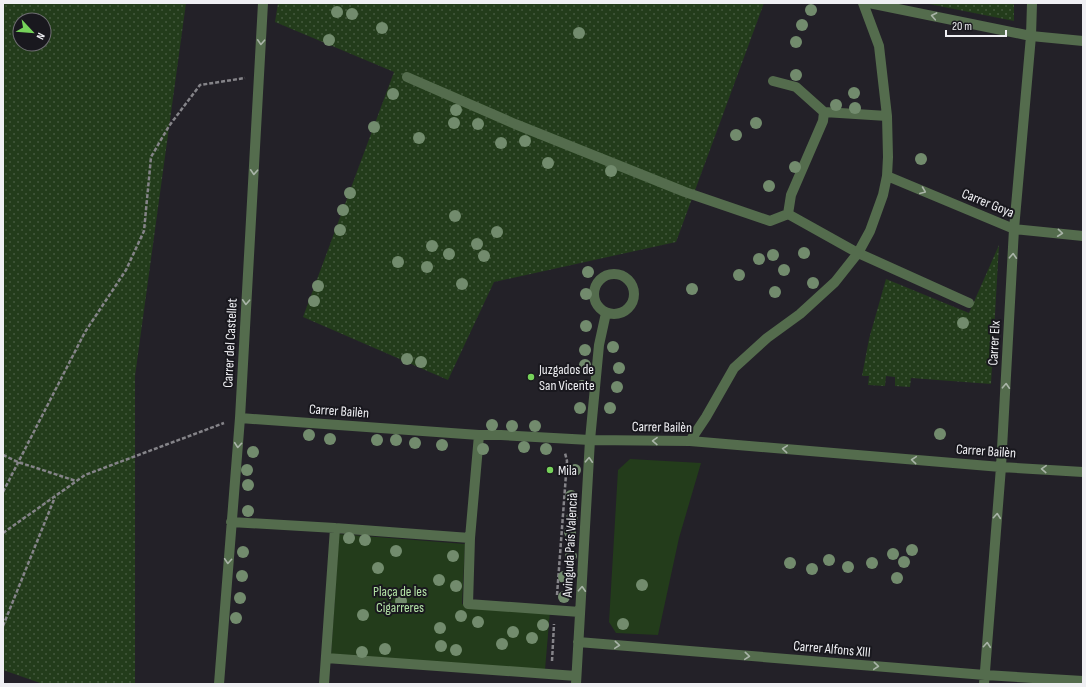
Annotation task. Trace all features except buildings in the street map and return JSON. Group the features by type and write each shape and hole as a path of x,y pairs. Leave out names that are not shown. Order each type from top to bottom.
{"street":[{"name":"Carrer del Castellet","path":"219,684 240,418 263,3"},
{"path":"690,441 706,417 734,368 766,338 800,314 835,282 858,253 870,231 883,195 887,176 888,157 886,116 879,46 863,3"},
{"path":"869,3 1031,36 1083,41"},
{"name":"Carrer Elx","path":"984,680 1001,467 1014,229 1031,36 1032,3"},
{"path":"407,77 515,124 685,192 770,221 788,214"},
{"path":"773,81 796,87 824,112 886,116"},
{"path":"788,214 791,195 823,121 824,112"},
{"name":"Carrer Goya","path":"887,176 1014,229 1083,236"},
{"path":"788,214 858,253 969,303"},
{"path":"616,274 628,280 634,292 631,306 620,314 606,313 596,304 594,290 602,278 616,274"},
{"name":"Avinguda País Valencià","path":"576,680 590,440 599,345 606,313"},
{"name":"Carrer Bailèn","path":"240,418 479,435 590,440 690,441 1001,467 1083,472"},
{"path":"479,435 470,538 468,604 580,612"},
{"path":"231,522 470,538"},
{"path":"324,684 335,528"},
{"name":"Carrer Alfons XIII","path":"578,642 984,680 1083,681"},
{"path":"326,658 576,680"}],"path":[{"path":"3,492 86,332 126,270 144,231 150,157 169,126 200,85 259,76"},
{"path":"3,533 85,475 240,418"},
{"path":"556,599 567,460 561,439"},
{"path":"3,455 18,462 77,481"},
{"path":"3,626 56,496"},
{"path":"551,669 555,622"}],"green space":[{"path":"3,3 186,3 135,376 135,684 43,684 3,670"},
{"path":"278,3 764,3 676,242 494,282 448,380 303,317 394,72 275,22"},
{"path":"924,3 1014,3 1014,21"},
{"path":"999,245 991,384 911,378 910,387 895,386 895,377 886,376 885,386 868,385 869,376 862,376 869,339 886,279 969,313"},
{"path":"630,459 701,463 679,538 658,635 616,633 609,622 618,470"},
{"name":"Plaça de les Cigarreres","path":"339,534 465,544 462,604 550,611 545,670 331,655"}],"place":[{"name":"Juzgados de San Vicente","path":"531,377"},
{"name":"Mila","path":"550,470"}]}
